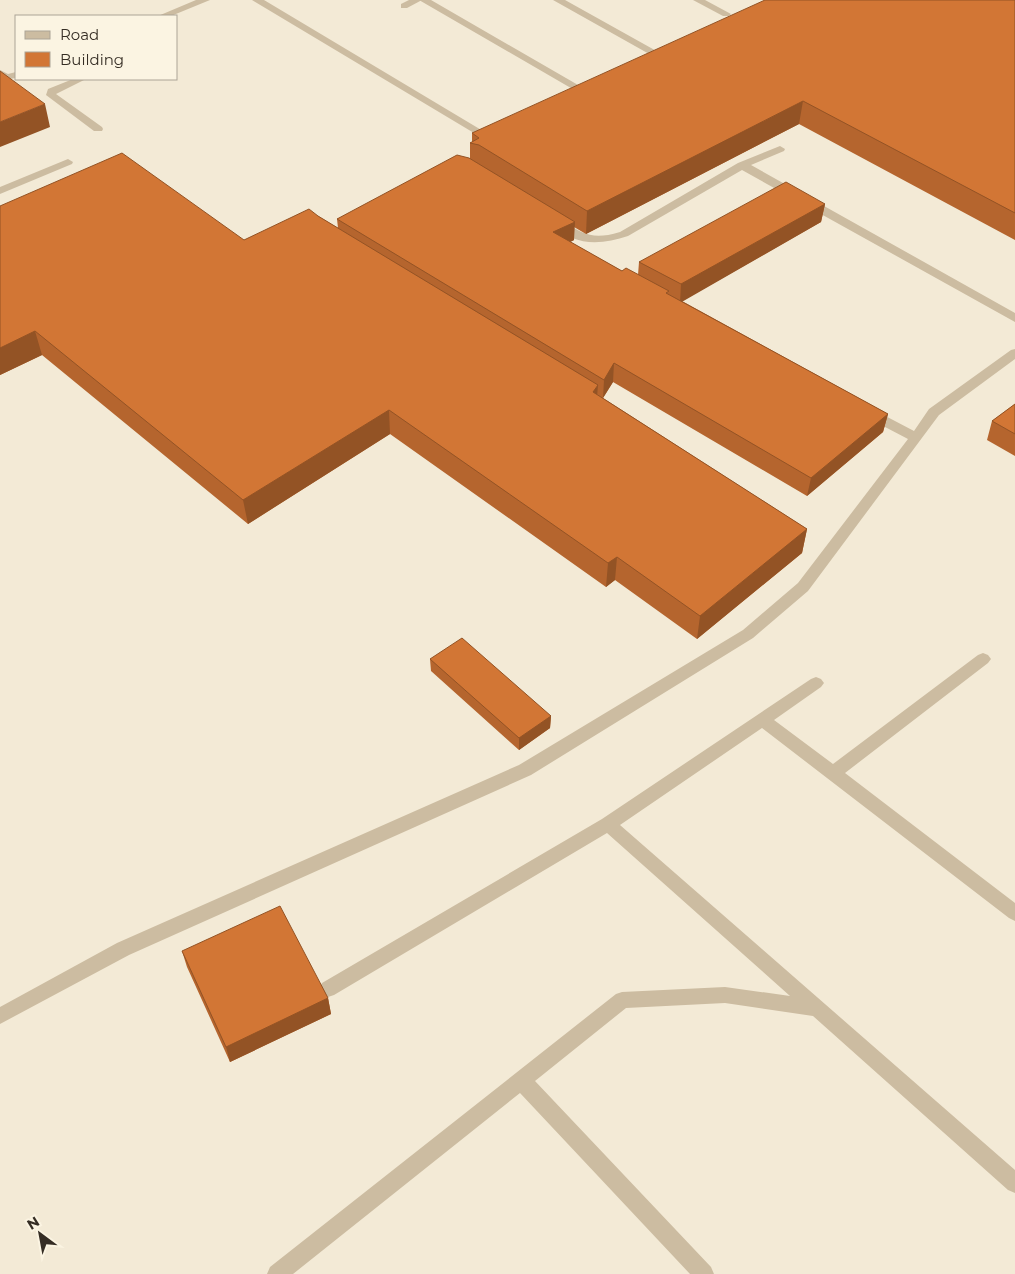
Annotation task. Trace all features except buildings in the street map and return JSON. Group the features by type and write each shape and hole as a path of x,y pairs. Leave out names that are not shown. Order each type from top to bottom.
{"street":[{"path":"166,15 205,0"},
{"path":"257,0 483,134"},
{"path":"404,6 417,0"},
{"path":"424,0 580,89"},
{"path":"558,0 655,53"},
{"path":"698,0 726,14"},
{"path":"0,73 7,78 15,75"},
{"path":"79,80 52,91 51,95 98,129"},
{"path":"546,215 585,240 605,240 624,234 742,165 780,149"},
{"path":"0,191 68,162"},
{"path":"742,165 1015,318"},
{"path":"0,1016 123,949 525,770 748,634 803,587 934,412 1015,353"},
{"path":"856,406 916,438"},
{"path":"833,773 983,659"},
{"path":"328,989 608,824 816,683"},
{"path":"762,719 1015,913"},
{"path":"608,824 1013,1176"},
{"path":"277,1274 622,1000 725,996 820,1009"},
{"path":"521,1080 704,1274"}]}
